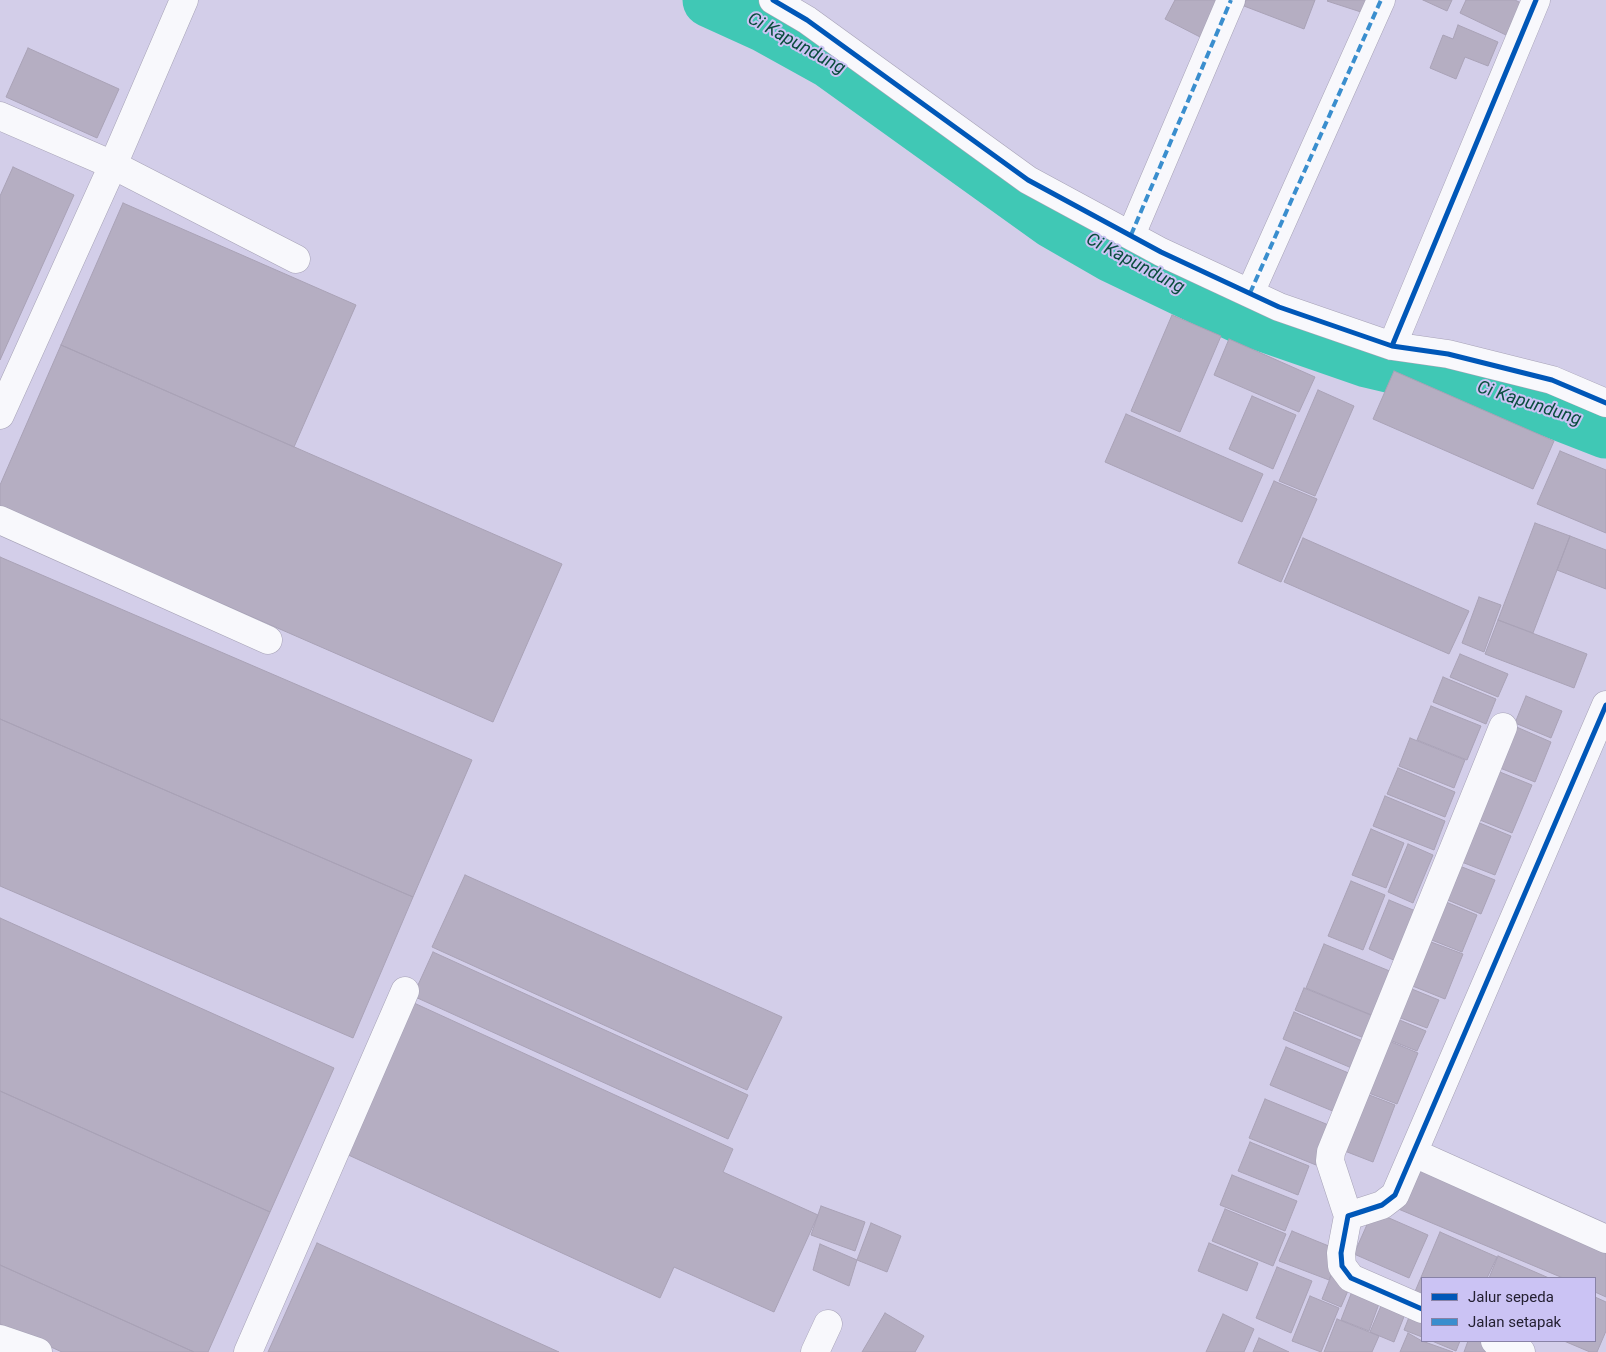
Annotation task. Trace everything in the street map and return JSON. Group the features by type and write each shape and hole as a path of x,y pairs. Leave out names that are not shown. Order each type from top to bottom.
{"street":[{"path":"0,415 113,165 184,0"},
{"path":"773,0 807,20 1028,180 1161,252 1279,307 1392,346 1448,354 1552,380 1606,403"},
{"path":"1131,235 1231,0"},
{"path":"1250,293 1381,0"},
{"path":"1392,346 1536,0"},
{"path":"0,116 113,165 296,259"},
{"path":"0,520 268,640"},
{"path":"1348,1216 1382,1206 1395,1195 1606,705"},
{"path":"1421,1309 1351,1278 1342,1266 1341,1254 1348,1216 1330,1161 1331,1152 1503,727"},
{"path":"248,1352 405,991"},
{"path":"1414,1153 1606,1239"},
{"path":"815,1352 828,1324"},
{"path":"0,1338 38,1352"},
{"path":"1497,1342 1521,1352"}],"building":[{"path":"1175,0 1221,0 1202,38 1165,19"},
{"path":"1246,0 1315,0 1304,29 1244,6"},
{"path":"1328,0 1370,0 1364,13"},
{"path":"1423,0 1452,0 1447,11"},
{"path":"1466,0 1515,0 1521,3 1506,35 1460,13"},
{"path":"1458,25 1498,42 1488,66 1465,57 1456,79 1430,68 1443,35 1453,39"},
{"path":"28,48 119,89 97,138 6,97"},
{"path":"13,167 74,195 0,360 0,196"},
{"path":"123,203 356,305 294,447 61,345"},
{"path":"1172,315 1221,336 1180,432 1131,411"},
{"path":"1229,339 1315,377 1299,412 1214,375"},
{"path":"61,345 562,564 493,722 0,507 0,485"},
{"path":"1394,371 1554,441 1533,489 1373,419"},
{"path":"1318,390 1354,406 1315,496 1279,481"},
{"path":"1252,396 1296,415 1273,469 1229,449"},
{"path":"1126,414 1263,474 1242,522 1105,462"},
{"path":"1560,451 1606,470 1606,533 1537,504"},
{"path":"1274,481 1317,499 1281,582 1238,563"},
{"path":"1535,523 1570,536 1533,633 1498,620"},
{"path":"1570,536 1606,550 1606,589 1557,570"},
{"path":"1303,538 1469,611 1449,654 1284,582"},
{"path":"0,557 472,760 413,897 0,719"},
{"path":"1479,597 1501,605 1484,652 1462,643"},
{"path":"1498,620 1587,654 1574,688 1485,654"},
{"path":"1460,654 1508,674 1498,697 1450,677"},
{"path":"1443,677 1496,699 1486,724 1433,702"},
{"path":"1526,696 1562,711 1551,738 1515,723"},
{"path":"1431,706 1481,726 1467,760 1417,740"},
{"path":"0,719 413,897 353,1038 0,886"},
{"path":"1512,725 1551,742 1535,782 1495,766"},
{"path":"1410,738 1465,760 1454,788 1399,766"},
{"path":"1398,768 1455,792 1445,817 1387,794"},
{"path":"1490,768 1532,785 1512,833 1470,816"},
{"path":"1385,796 1445,821 1434,850 1373,826"},
{"path":"1470,819 1511,836 1495,875 1454,859"},
{"path":"1371,829 1404,843 1386,888 1352,875"},
{"path":"1408,844 1433,855 1413,903 1388,892"},
{"path":"1452,863 1495,880 1481,914 1438,896"},
{"path":"465,875 782,1017 747,1090 432,947"},
{"path":"1351,881 1385,895 1363,950 1328,936"},
{"path":"1439,899 1477,915 1462,952 1424,937"},
{"path":"1389,900 1418,912 1398,962 1369,949"},
{"path":"0,918 334,1068 270,1212 0,1091"},
{"path":"1423,939 1463,954 1445,999 1405,983"},
{"path":"1324,944 1392,972 1374,1016 1306,988"},
{"path":"433,952 748,1095 728,1139 413,996"},
{"path":"1402,985 1439,1000 1427,1028 1390,1014"},
{"path":"1304,988 1373,1016 1364,1038 1295,1010"},
{"path":"414,1003 733,1149 723,1172 818,1215 774,1312 674,1267 660,1298 344,1153"},
{"path":"1294,1012 1365,1042 1354,1069 1283,1039"},
{"path":"1390,1016 1426,1031 1417,1051 1382,1037"},
{"path":"1382,1038 1418,1053 1397,1104 1361,1090"},
{"path":"1286,1047 1351,1074 1335,1112 1270,1085"},
{"path":"0,1091 270,1212 208,1352 194,1352 0,1265"},
{"path":"1359,1091 1395,1105 1373,1162 1337,1148"},
{"path":"1265,1099 1331,1126 1316,1165 1249,1138"},
{"path":"1250,1142 1309,1166 1298,1195 1238,1171"},
{"path":"1413,1167 1606,1248 1606,1297 1596,1292 1596,1277 1561,1277 1396,1208"},
{"path":"1232,1175 1297,1201 1285,1231 1220,1205"},
{"path":"821,1206 865,1222 855,1251 811,1235"},
{"path":"1225,1209 1286,1234 1273,1266 1212,1241"},
{"path":"1373,1211 1428,1235 1409,1278 1354,1254"},
{"path":"871,1223 901,1236 887,1272 857,1260"},
{"path":"1292,1231 1341,1251 1329,1280 1279,1261"},
{"path":"1440,1232 1497,1257 1487,1277 1421,1277"},
{"path":"317,1243 559,1352 268,1352"},
{"path":"1209,1243 1258,1263 1247,1291 1198,1271"},
{"path":"820,1244 857,1260 849,1286 813,1270"},
{"path":"1498,1256 1547,1277 1489,1277"},
{"path":"0,1265 194,1352 62,1352 0,1324"},
{"path":"1277,1267 1312,1281 1291,1333 1256,1318"},
{"path":"1333,1271 1353,1279 1341,1307 1322,1299"},
{"path":"1421,1277 1421,1298 1414,1294"},
{"path":"1356,1281 1383,1293 1369,1331 1341,1320"},
{"path":"1386,1294 1409,1304 1394,1342 1370,1332"},
{"path":"1310,1296 1339,1308 1321,1352 1292,1341"},
{"path":"1596,1297 1606,1302 1606,1331 1597,1352 1590,1352 1566,1342 1596,1342"},
{"path":"1413,1307 1421,1311 1421,1337 1404,1330"},
{"path":"885,1313 924,1336 915,1352 862,1352"},
{"path":"1223,1314 1254,1329 1244,1352 1206,1352"},
{"path":"1337,1319 1379,1336 1372,1352 1324,1352"},
{"path":"1408,1333 1421,1342 1453,1352 1400,1352"},
{"path":"1259,1338 1289,1352 1253,1352"},
{"path":"1434,1342 1460,1342 1456,1351"},
{"path":"1468,1342 1490,1342 1485,1352 1464,1352"}],"waterway":[{"name":"Ci Kapundung","path":"710,0 765,25 830,61 1053,221 1112,255 1240,316 1367,360 1511,394 1606,431"}],"marked path":[{"path":"1131,235 1231,0"},
{"path":"1250,293 1381,0"}],"cycle path":[{"path":"773,0 807,20 1028,180 1161,252 1279,307 1392,346 1448,354 1552,380 1606,403"},
{"path":"1392,346 1536,0"},
{"path":"1421,1309 1351,1278 1342,1266 1341,1253 1348,1216 1382,1205 1395,1195 1606,705"}]}
